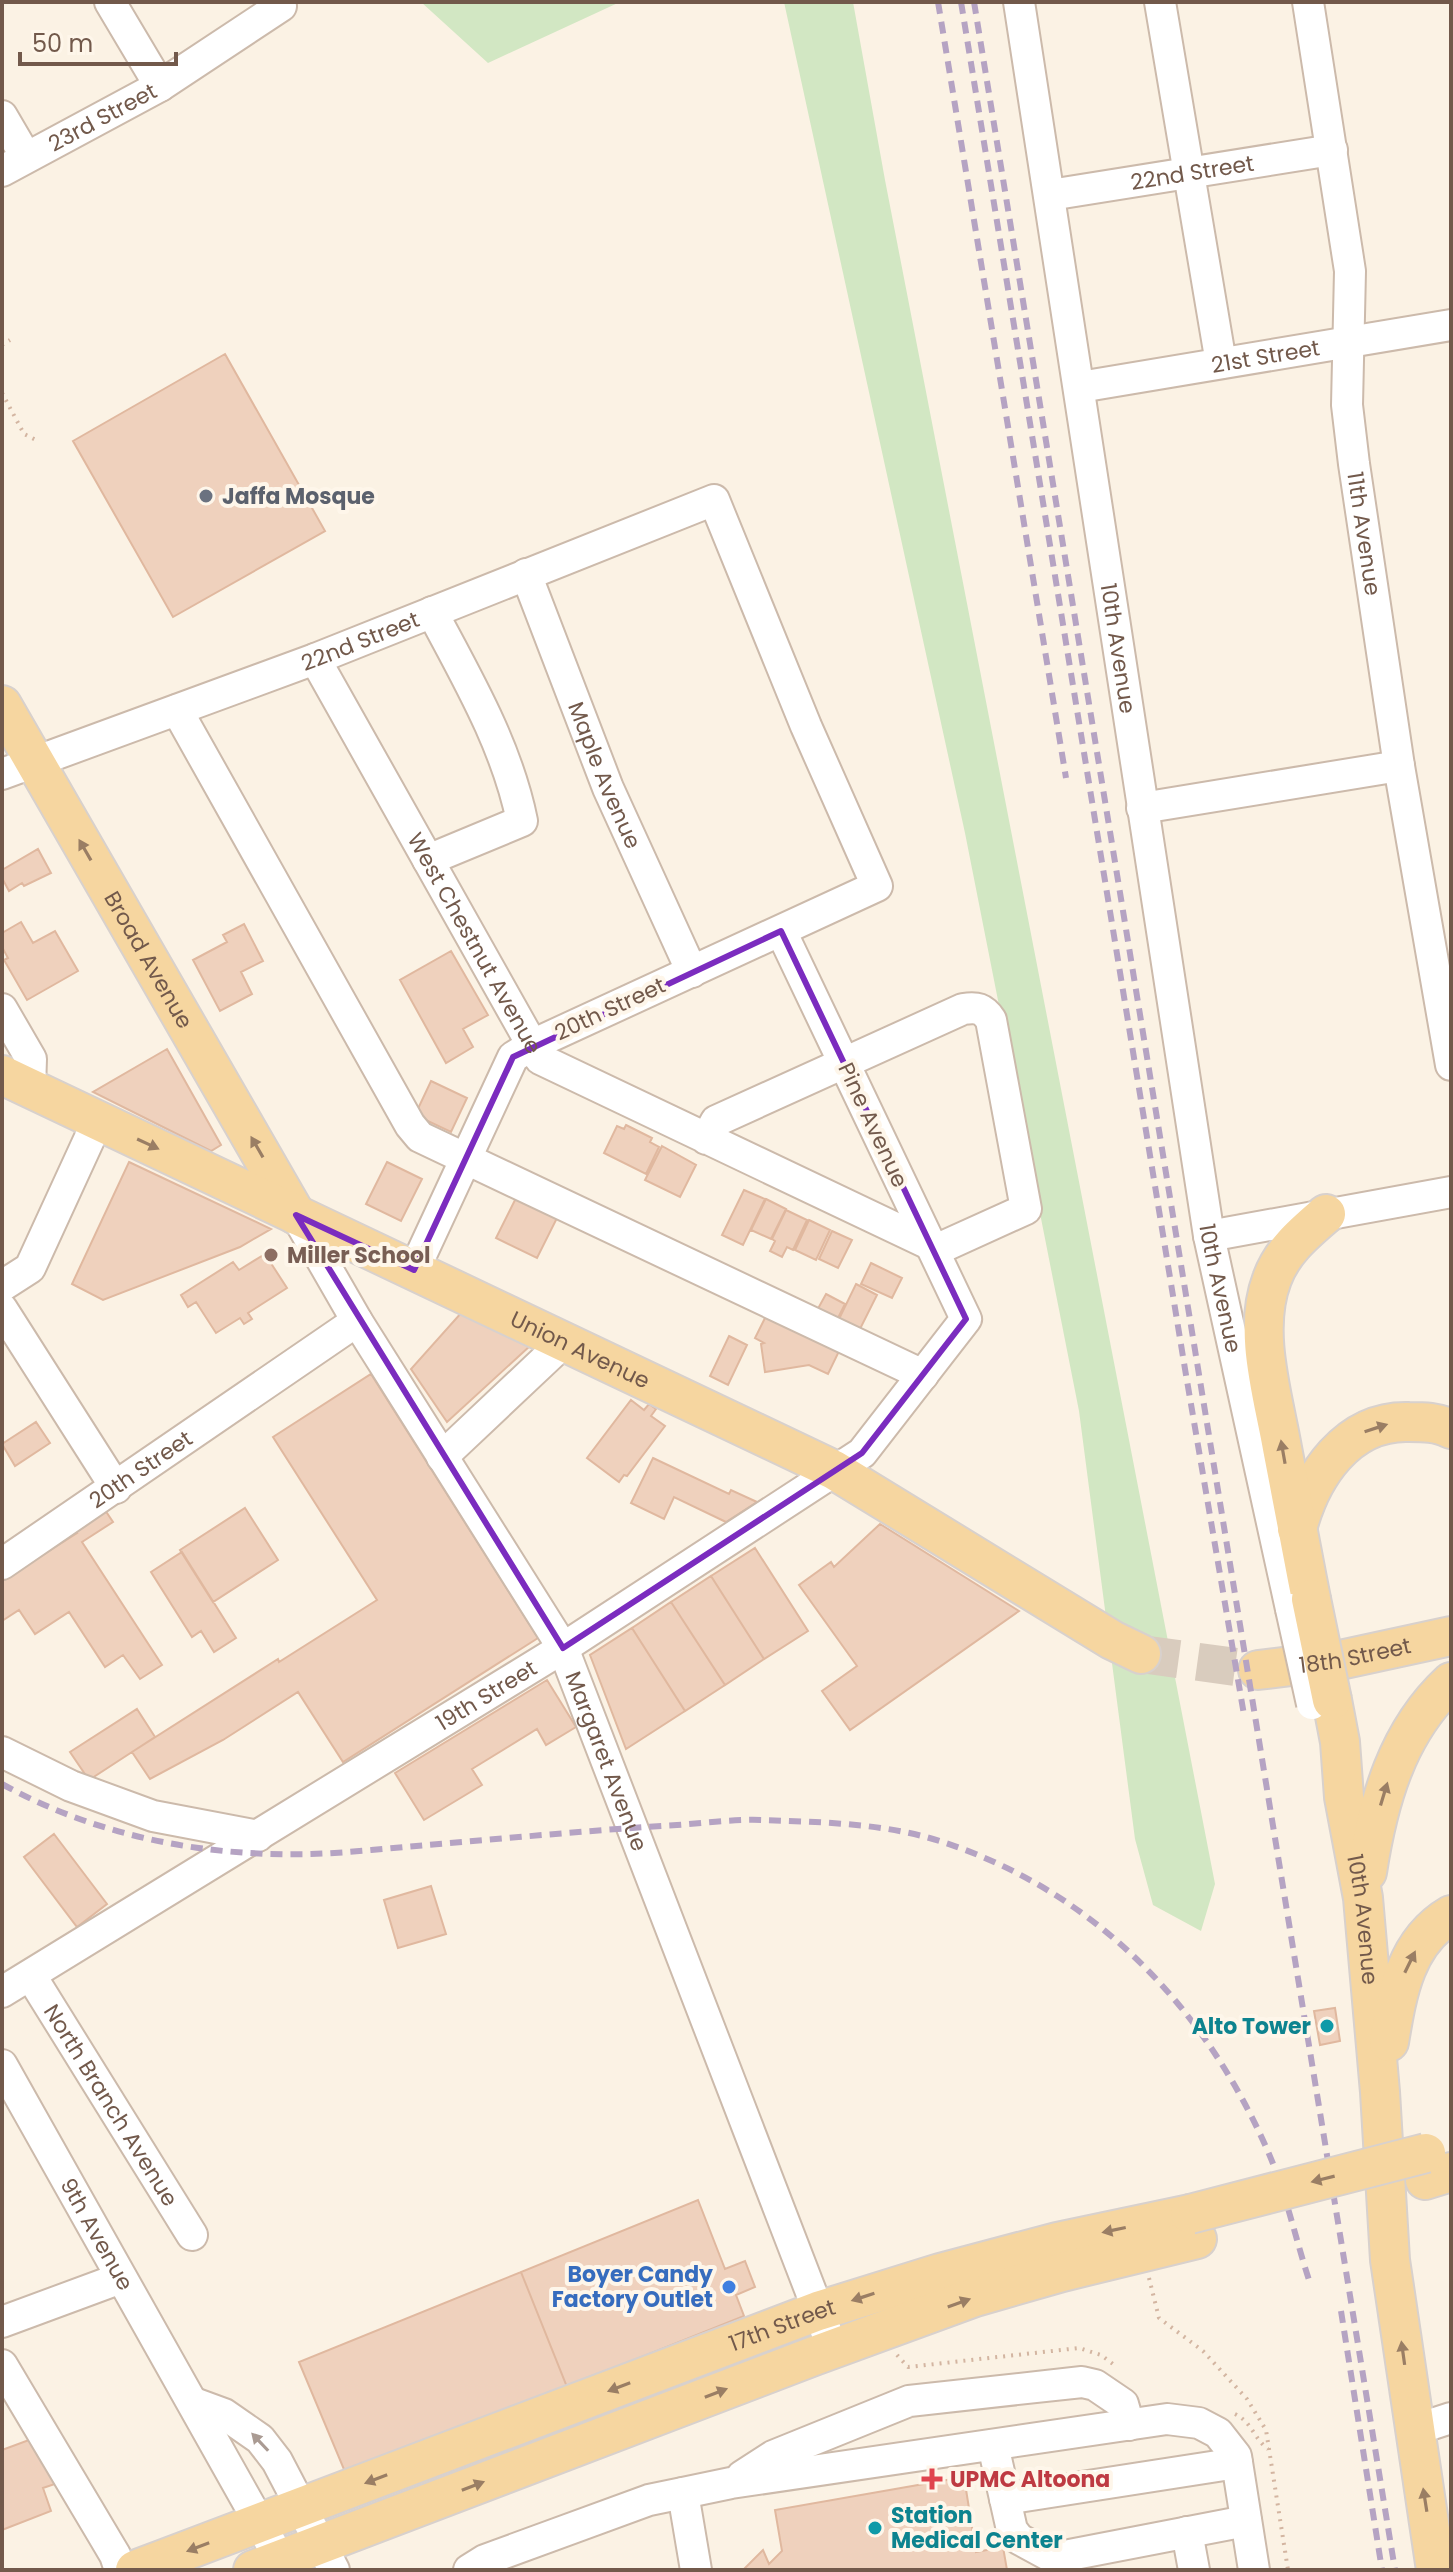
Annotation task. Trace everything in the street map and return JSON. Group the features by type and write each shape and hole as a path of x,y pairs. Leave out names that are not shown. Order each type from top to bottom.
{"main road":[{"name":"Broad Avenue","path":"2,705 18,768 296,1215"},
{"name":"Union Avenue","path":"16,1082 834,1470 1112,1640 1141,1654"},
{"name":"10th Avenue","path":"1326,1214 1297,1240 1279,1264 1271,1281 1264,1335 1297,1529 1301,1604 1322,1702 1340,1742 1344,1797 1363,1898 1380,2092 1390,2260 1436,2570"},
{"path":"1297,1529 1303,1506 1320,1473 1338,1451 1363,1432 1400,1421 1425,1422 1451,1429"},
{"name":"18th Street","path":"1258,1670 1340,1660 1442,1634"},
{"path":"1363,1898 1374,1829 1398,1757 1414,1724 1451,1682"},
{"path":"1380,2092 1396,1997 1404,1973 1425,1937 1451,1915"},
{"name":"17th Street","path":"135,2570 818,2311 1013,2253 1194,2226 1438,2162"},
{"name":"17th Street","path":"273,2567 328,2557 833,2349 975,2297 1143,2252 1194,2226"}],"street":[{"path":"110,2 160,86"},
{"name":"10th Avenue","path":"1019,2 1209,1236 1301,1604"},
{"path":"1160,2 1221,363"},
{"name":"11th Avenue","path":"1308,2 1350,271 1347,405 1354,464 1399,766 1451,1065"},
{"name":"23rd Street","path":"14,164 160,86 280,4"},
{"path":"2,116 14,164"},
{"name":"22nd Street","path":"1050,195 1332,150"},
{"name":"21st Street","path":"1080,387 1451,325"},
{"name":"22nd Street","path":"18,768 315,659 714,500 806,726 877,886"},
{"name":"Maple Avenue","path":"526,574 608,788 692,972"},
{"path":"428,860 522,821 517,794 482,707 432,612"},
{"name":"West Chestnut Avenue","path":"315,659 540,1059 929,1244"},
{"path":"177,710 410,1125 420,1137 923,1375"},
{"path":"1142,808 1399,766"},
{"name":"20th Street","path":"414,1270 513,1057 532,1045 877,886"},
{"name":"Pine Avenue","path":"781,931 966,1319"},
{"path":"706,1139 716,1121 963,1009 975,1007 984,1010 991,1020 1026,1209 940,1248 929,1244"},
{"path":"2,1009 31,1059 16,1082"},
{"path":"2,1286 30,1268 98,1120"},
{"path":"1209,1236 1451,1192"},
{"name":"Margaret Avenue","path":"296,1215 357,1321 563,1648 833,2349"},
{"path":"2,1309 116,1488"},
{"name":"19th Street","path":"2,1992 563,1648 862,1453 966,1319"},
{"name":"20th Street","path":"2,1564 357,1321"},
{"path":"442,1457 565,1341"},
{"path":"2,1752 71,1786 153,1816 258,1836"},
{"name":"North Branch Avenue","path":"31,1976 192,2235"},
{"name":"9th Avenue","path":"2,2065 260,2523 273,2567"},
{"path":"2,2322 121,2278"},
{"path":"2,2365 115,2555 120,2570"},
{"path":"731,2483 773,2456 909,2401 1082,2382 1095,2385 1123,2404 1129,2425"},
{"path":"194,2403 224,2414 260,2439 277,2461 328,2557"},
{"path":"1414,2430 1451,2418"},
{"path":"469,2570 485,2560 649,2500 731,2483 1167,2419 1199,2423 1218,2433 1236,2456 1254,2570"},
{"path":"993,2445 1012,2530 1019,2539 1054,2558 1246,2521"},
{"path":"1005,2499 1237,2463"},
{"path":"683,2493 696,2570"},
{"path":"1187,2532 1194,2570"}],"path":[{"path":"2,345 10,340"},
{"path":"2,393 24,434 36,440"},
{"path":"1143,2252 1159,2318 1203,2351 1247,2399 1266,2430 1288,2570"}],"highlighted area":[{"path":"781,931 966,1319 862,1453 563,1648 296,1215 414,1270 513,1057"}],"green space":[{"path":"421,2 620,2 488,63"},
{"path":"784,2 853,2 1215,1884 1201,1931 1153,1905 1135,1839 1079,1411 965,833"}],"building":[{"path":"225,354 325,531 173,617 73,441"},
{"path":"38,849 51,873 9,891 2,878 2,870"},
{"path":"21,922 33,943 55,931 78,971 27,1000 4,960 8,958 2,947 2,933"},
{"path":"244,924 263,961 241,972 252,994 220,1011 193,960 227,942 223,935"},
{"path":"451,951 488,1015 463,1029 473,1047 446,1063 400,980"},
{"path":"167,1049 221,1145 211,1151 93,1092"},
{"path":"431,1081 467,1098 451,1132 415,1115"},
{"path":"626,1125 652,1138 650,1142 659,1147 646,1174 604,1153 617,1126 624,1129"},
{"path":"662,1146 696,1165 680,1197 645,1180"},
{"path":"129,1162 271,1229 240,1247 103,1300 72,1284"},
{"path":"387,1162 422,1179 401,1221 366,1204"},
{"path":"744,1190 765,1199 743,1245 722,1235"},
{"path":"519,1192 560,1212 537,1258 496,1238"},
{"path":"766,1199 786,1209 771,1239 751,1230"},
{"path":"786,1210 807,1220 793,1250 787,1247 782,1257 770,1251 775,1241 772,1239"},
{"path":"809,1220 830,1230 816,1260 795,1250"},
{"path":"832,1231 852,1240 838,1268 819,1259"},
{"path":"265,1254 287,1288 248,1313 252,1319 244,1324 240,1318 216,1333 196,1302 188,1307 181,1295 233,1262 239,1270"},
{"path":"871,1263 902,1278 892,1298 861,1284"},
{"path":"856,1284 877,1295 859,1331 838,1321"},
{"path":"826,1294 845,1304 835,1324 815,1314"},
{"path":"769,1310 842,1345 828,1374 809,1365 765,1372 761,1344 764,1343 755,1338"},
{"path":"462,1312 531,1345 447,1422 411,1369"},
{"path":"729,1336 747,1345 728,1385 710,1376"},
{"path":"371,1374 538,1638 343,1762 298,1692 223,1740 150,1779 132,1752 377,1600 273,1437"},
{"path":"631,1400 644,1410 649,1404 656,1409 651,1416 665,1426 619,1482 587,1458"},
{"path":"36,1422 50,1443 15,1466 2,1444"},
{"path":"653,1458 729,1494 731,1490 757,1502 726,1522 674,1497 664,1519 631,1503"},
{"path":"245,1508 278,1560 213,1602 180,1550"},
{"path":"105,1510 113,1522 82,1542 162,1665 140,1679 123,1655 105,1667 69,1612 35,1634 19,1610 2,1621 2,1581 77,1533 74,1530"},
{"path":"880,1524 1019,1611 850,1730 822,1691 857,1666 799,1585 831,1562 834,1567"},
{"path":"755,1548 808,1631 764,1659 711,1576"},
{"path":"182,1552 236,1638 214,1652 201,1631 192,1637 151,1572"},
{"path":"711,1576 764,1659 725,1685 671,1602"},
{"path":"671,1602 725,1685 685,1711 632,1628"},
{"path":"632,1628 685,1711 626,1749 590,1655"},
{"path":"547,1680 576,1727 546,1745 537,1729 472,1769 482,1785 424,1820 395,1773"},
{"path":"137,1709 155,1737 89,1780 70,1752"},
{"path":"54,1834 107,1904 77,1927 24,1857"},
{"path":"431,1886 446,1934 398,1948 384,1900"},
{"name":"Alto Tower","path":"1335,2008 1340,2041 1320,2045 1314,2011"},
{"path":"698,2200 725,2269 745,2261 755,2287 736,2295 744,2316 567,2387 521,2272"},
{"path":"521,2272 567,2387 348,2479 299,2362"},
{"path":"37,2437 55,2484 43,2488 51,2511 2,2530 2,2450"},
{"name":"Station Medical Center","path":"964,2477 976,2552 1003,2547 1007,2570 743,2570 763,2550 769,2564 782,2551 775,2510"}],"tunnel":[{"path":"1141,1654 1258,1670"}],"railway":[{"path":"938,2 1066,778"},
{"path":"961,2 1244,1715"},
{"path":"974,2 1395,2570"},
{"path":"2,1784 38,1802 113,1830 152,1840 231,1852 340,1853 751,1820 870,1826 933,1839 989,1860 1041,1886 1089,1919 1133,1956 1173,1998 1208,2044 1239,2094 1266,2147 1309,2280"},
{"path":"1341,2311 1382,2570"}],"place":[{"name":"Jaffa Mosque","path":"206,496"},
{"name":"Miller School","path":"271,1255"},
{"name":"Alto Tower","path":"1327,2026"},
{"name":"Boyer Candy Factory Outlet","path":"729,2287"},
{"name":"UPMC Altoona","path":"932,2479"},
{"name":"Station Medical Center","path":"875,2528"}]}
